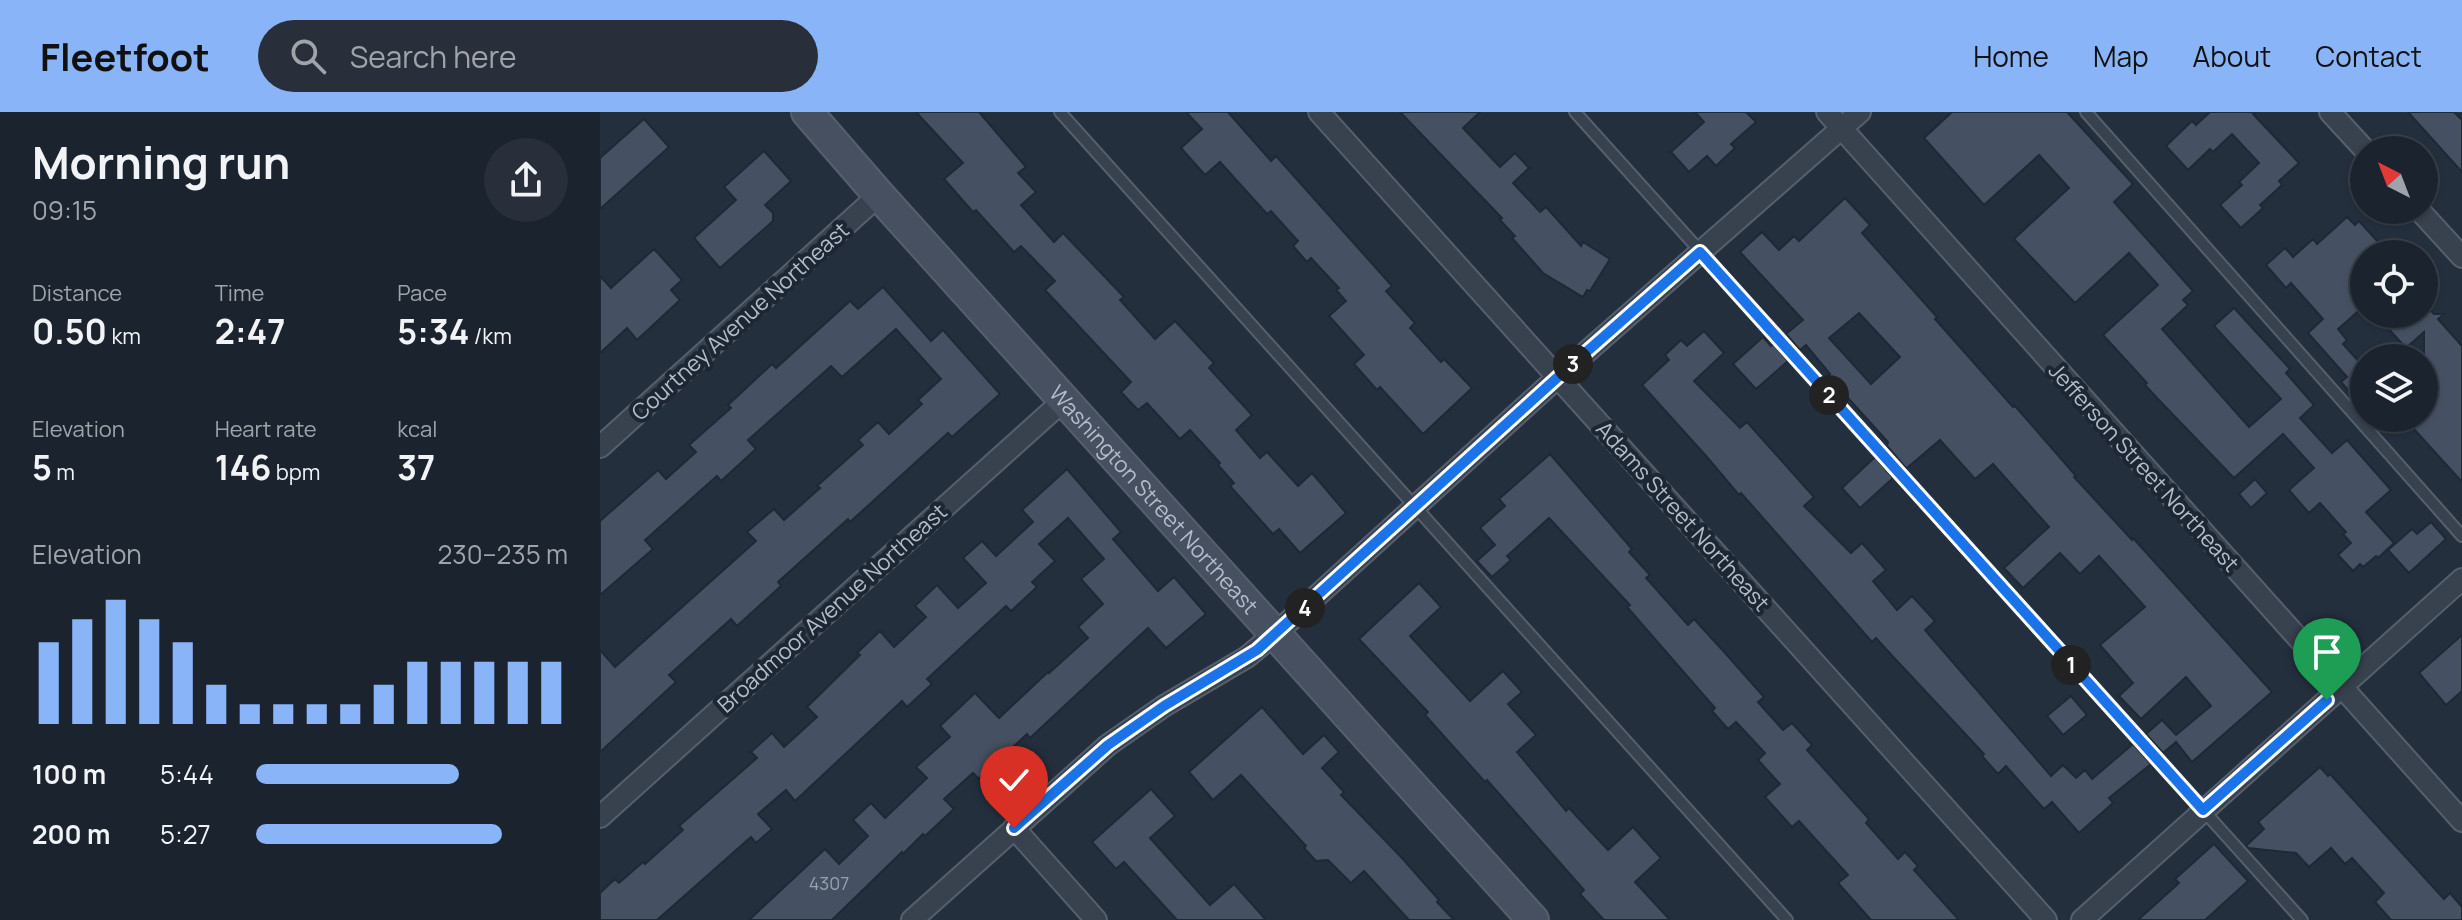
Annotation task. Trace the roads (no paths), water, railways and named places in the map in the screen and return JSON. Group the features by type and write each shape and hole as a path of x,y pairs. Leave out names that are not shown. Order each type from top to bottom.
{"street":[{"name":"Washington Street Northeast","path":"807,112 1533,920"},
{"name":"Adams Street Northeast","path":"1319,112 2046,920"},
{"name":"Jefferson Street Northeast","path":"1827,112 2462,821"},
{"path":"912,920 1108,745 1164,706 1247,657 1276,633 1558,377 1860,112"},
{"path":"2330,112 2352,136"},
{"name":"Courtney Avenue Northeast","path":"600,447 879,195"},
{"path":"2432,224 2462,257"},
{"name":"Broadmoor Avenue Northeast","path":"600,817 1064,400"},
{"path":"2082,920 2462,579"},
{"path":"1014,828 1096,920"}],"lane":[{"path":"1060,112 1787,920"},
{"path":"1575,112 2302,920"},
{"path":"2086,112 2462,536"}]}
